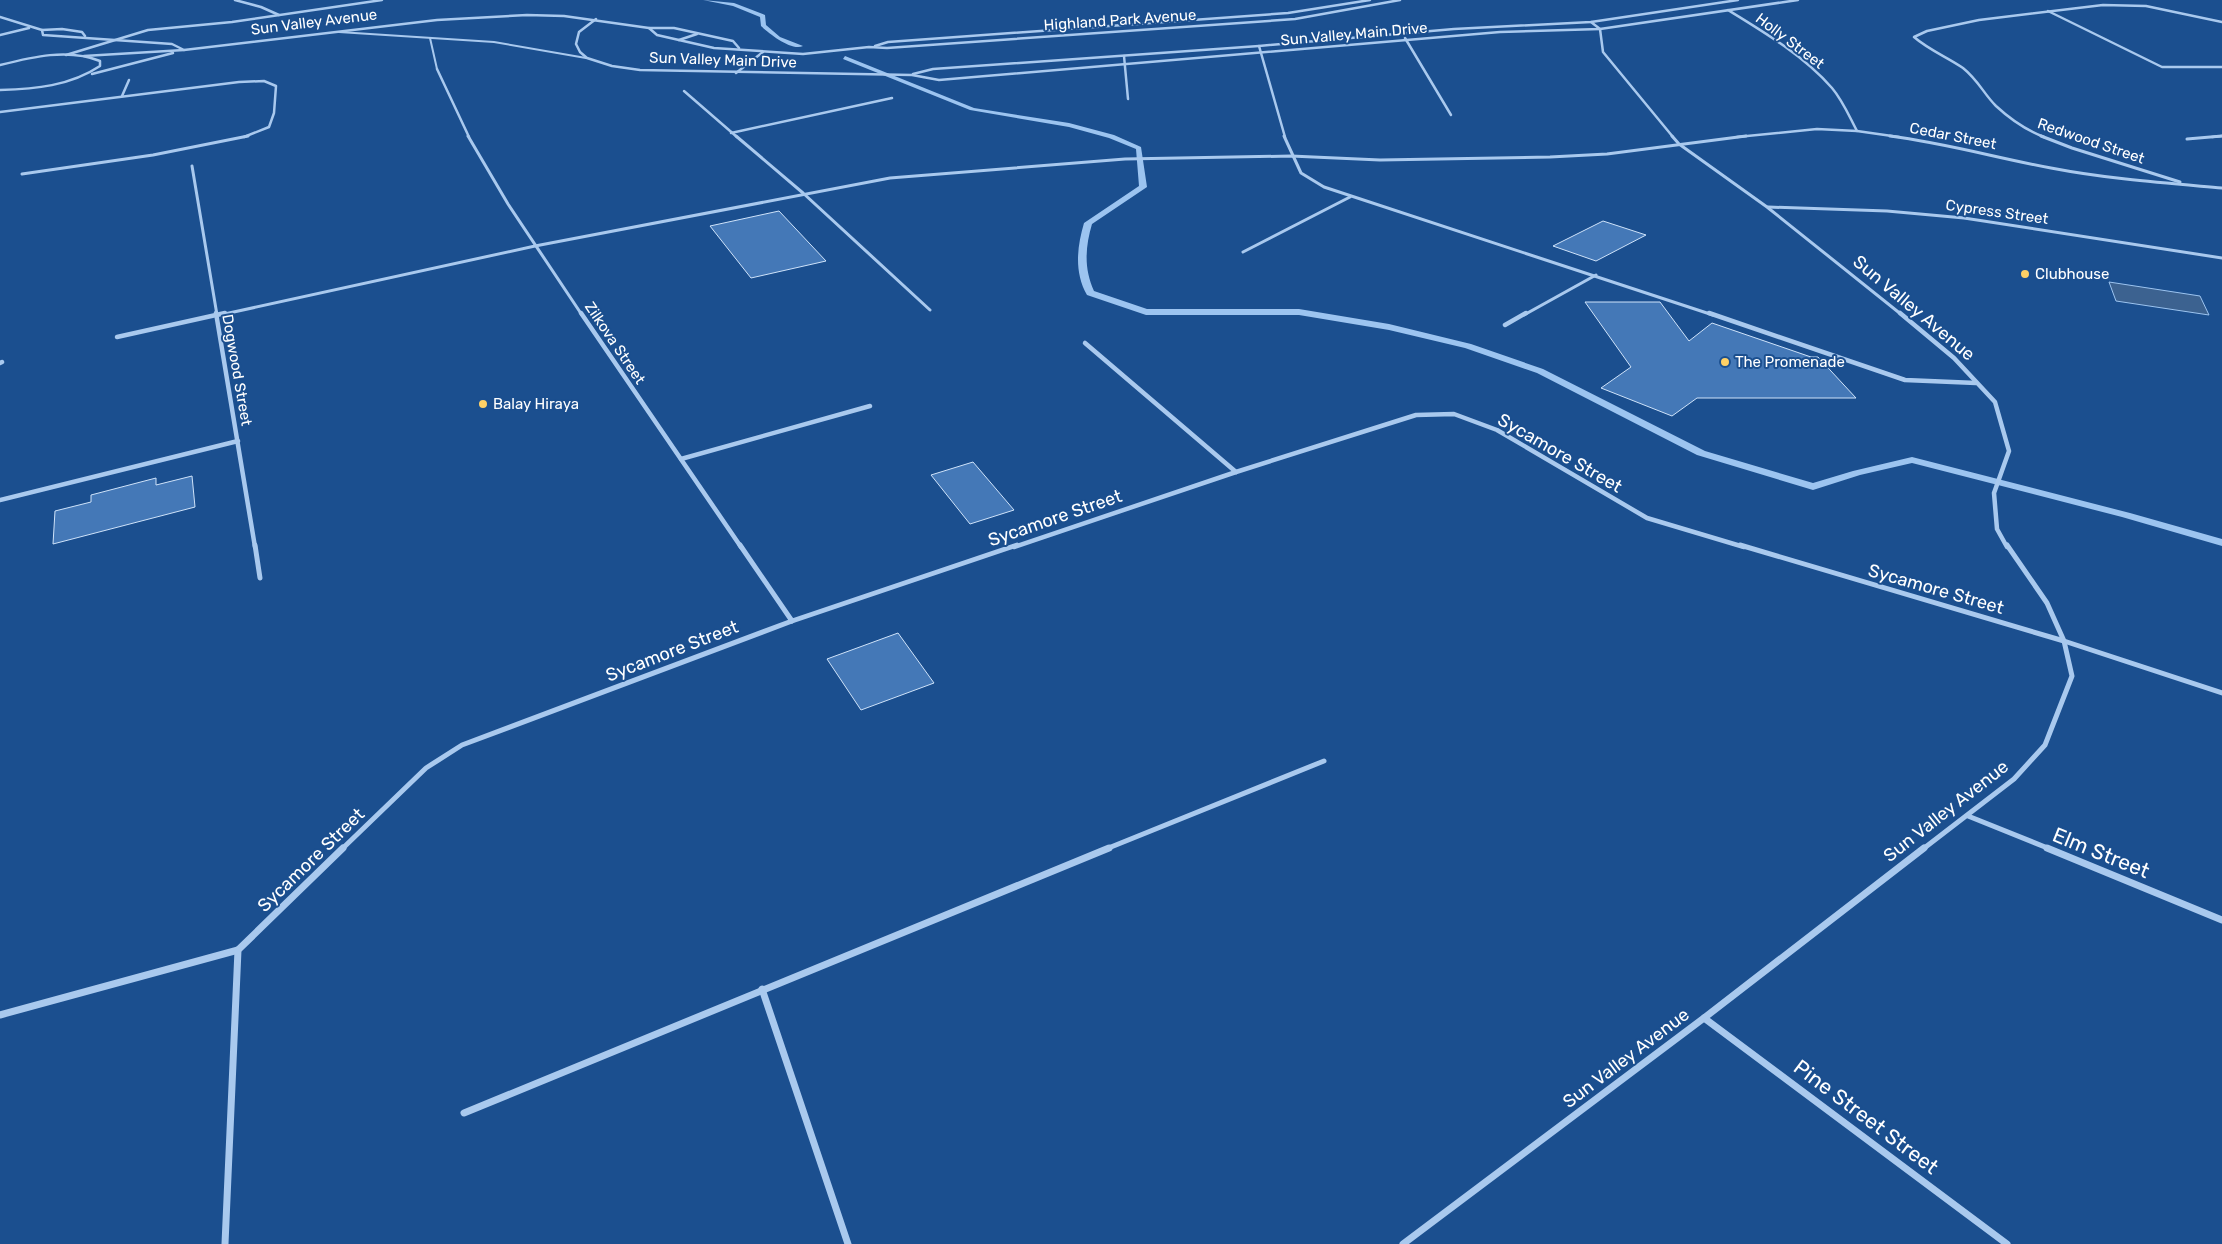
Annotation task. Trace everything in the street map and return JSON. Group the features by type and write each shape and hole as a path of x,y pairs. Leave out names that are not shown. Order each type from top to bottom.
{"street":[{"path":"234,0 261,7 280,16"},
{"path":"0,65 29,59 66,55 115,39 167,27 280,16 382,0"},
{"name":"Highland Park Avenue","path":"869,47 888,42 992,33 1288,13 1370,0"},
{"name":"Highland Park Avenue","path":"649,28 656,35 714,48 739,48 763,52 803,54 869,47 903,47 1295,19 1400,0"},
{"name":"Sun Valley Main Drive","path":"912,75 933,69 1401,34 1591,22 1738,0"},
{"name":"Sun Valley Main Drive","path":"586,58 633,68 850,76 912,75 939,80 1500,32 1600,28 1798,0"},
{"name":"Holly Street","path":"1717,3 1798,56 1832,88 1857,131"},
{"name":"Redwood Street","path":"2189,185 2072,148 2026,130 1995,105 1979,82 1961,66 1926,47 1914,37 1920,32 1940,27 2048,11 2121,4 2222,22"},
{"path":"2048,11 2162,67 2222,67"},
{"name":"Sun Valley Avenue","path":"66,55 84,56 184,50 489,16 596,19"},
{"path":"0,17 30,28 72,30 82,32 85,36"},
{"path":"586,58 578,50 576,40 586,25 596,19"},
{"name":"Highland Park Avenue","path":"596,19 649,28 674,28 733,41 739,48"},
{"path":"1591,22 1600,28"},
{"path":"0,35 30,28"},
{"name":"Sun Valley Avenue","path":"1404,1244 1704,1018 2014,779 2045,745 2072,676 2064,641 2047,603 2016,561 1997,529 1994,492 2009,450 1995,402 1954,358 1767,207 1679,144 1603,52 1600,28"},
{"path":"42,30 43,35 63,37 85,36 172,44 184,50"},
{"path":"678,40 698,34"},
{"path":"1401,34 1407,40 1451,115"},
{"path":"1259,46 1291,156 1301,173 1350,197 1596,275 1905,380 1976,382"},
{"name":"Sun Valley Avenue","path":"0,90 50,85 184,50"},
{"path":"736,73 763,52"},
{"path":"82,76 100,66 100,61 84,56"},
{"path":"1124,56 1128,100"},
{"name":"Zilkova Street","path":"437,69 467,133 535,246 792,621"},
{"path":"122,96 129,80"},
{"path":"0,112 253,80 264,81 276,86 272,122 268,128 258,134 220,143 22,174"},
{"path":"684,91 803,193 930,310"},
{"path":"731,133 892,98"},
{"name":"Cedar Street","path":"117,337 535,246 803,193 890,178 1125,159 1291,156 1380,160 1550,158 1607,154 1793,130 1817,129 1857,131 1922,140 2052,168 2137,181 2222,188"},
{"path":"2187,138 2222,136"},
{"name":"Dogwood Street","path":"192,166 260,578"},
{"path":"1243,252 1350,197"},
{"name":"Cypress Street","path":"1767,207 1887,211 1964,218 2222,258"},
{"path":"1505,325 1596,275"},
{"path":"1085,343 1236,472"},
{"path":"681,459 870,406"},
{"name":"Sycamore Street","path":"238,950 426,768 462,745 792,621 1236,472 1416,415 1454,414 1497,430 1647,518 2064,641 2222,693"},
{"path":"0,500 238,441"},
{"path":"464,1113 762,989 1324,761"},
{"name":"Elm Street","path":"1968,816 2222,920"},
{"path":"0,1016 238,950 225,1244"},
{"path":"762,989 848,1244"},
{"name":"Pine Street Street","path":"1704,1018 2007,1244"}],"lane":[{"path":"334,32 528,46 586,58"},
{"path":"430,38 437,69"}],"water":[{"path":"2109,282 2200,296 2209,315 2116,301"}],"building":[{"path":"779,211 826,261 751,278 710,226"},
{"path":"1603,221 1646,235 1596,261 1553,246"},
{"name":"The Promenade","path":"1585,302 1660,302 1689,341 1712,323 1811,357 1818,357 1856,398 1697,398 1672,416 1601,388 1631,367"},
{"path":"973,462 1014,510 970,524 931,475"},
{"path":"192,476 195,507 53,544 55,511 91,502 91,495 156,478 156,485"},
{"path":"898,633 934,683 861,710 827,659"}],"waterway":[{"path":"706,0 734,5 763,16 763,25 778,38 800,46"},
{"path":"845,58 972,109 1069,125 1097,132 1139,148 1143,187 1088,223 1083,241 1082,267 1090,293 1146,312 1299,312 1389,327 1468,346 1540,371 1701,453 1813,487 1857,473 1912,460 2126,515 2222,543"}],"place":[{"name":"Clubhouse","path":"2025,274"},
{"name":"The Promenade","path":"1725,362"},
{"name":"Balay Hiraya","path":"483,404"}]}
